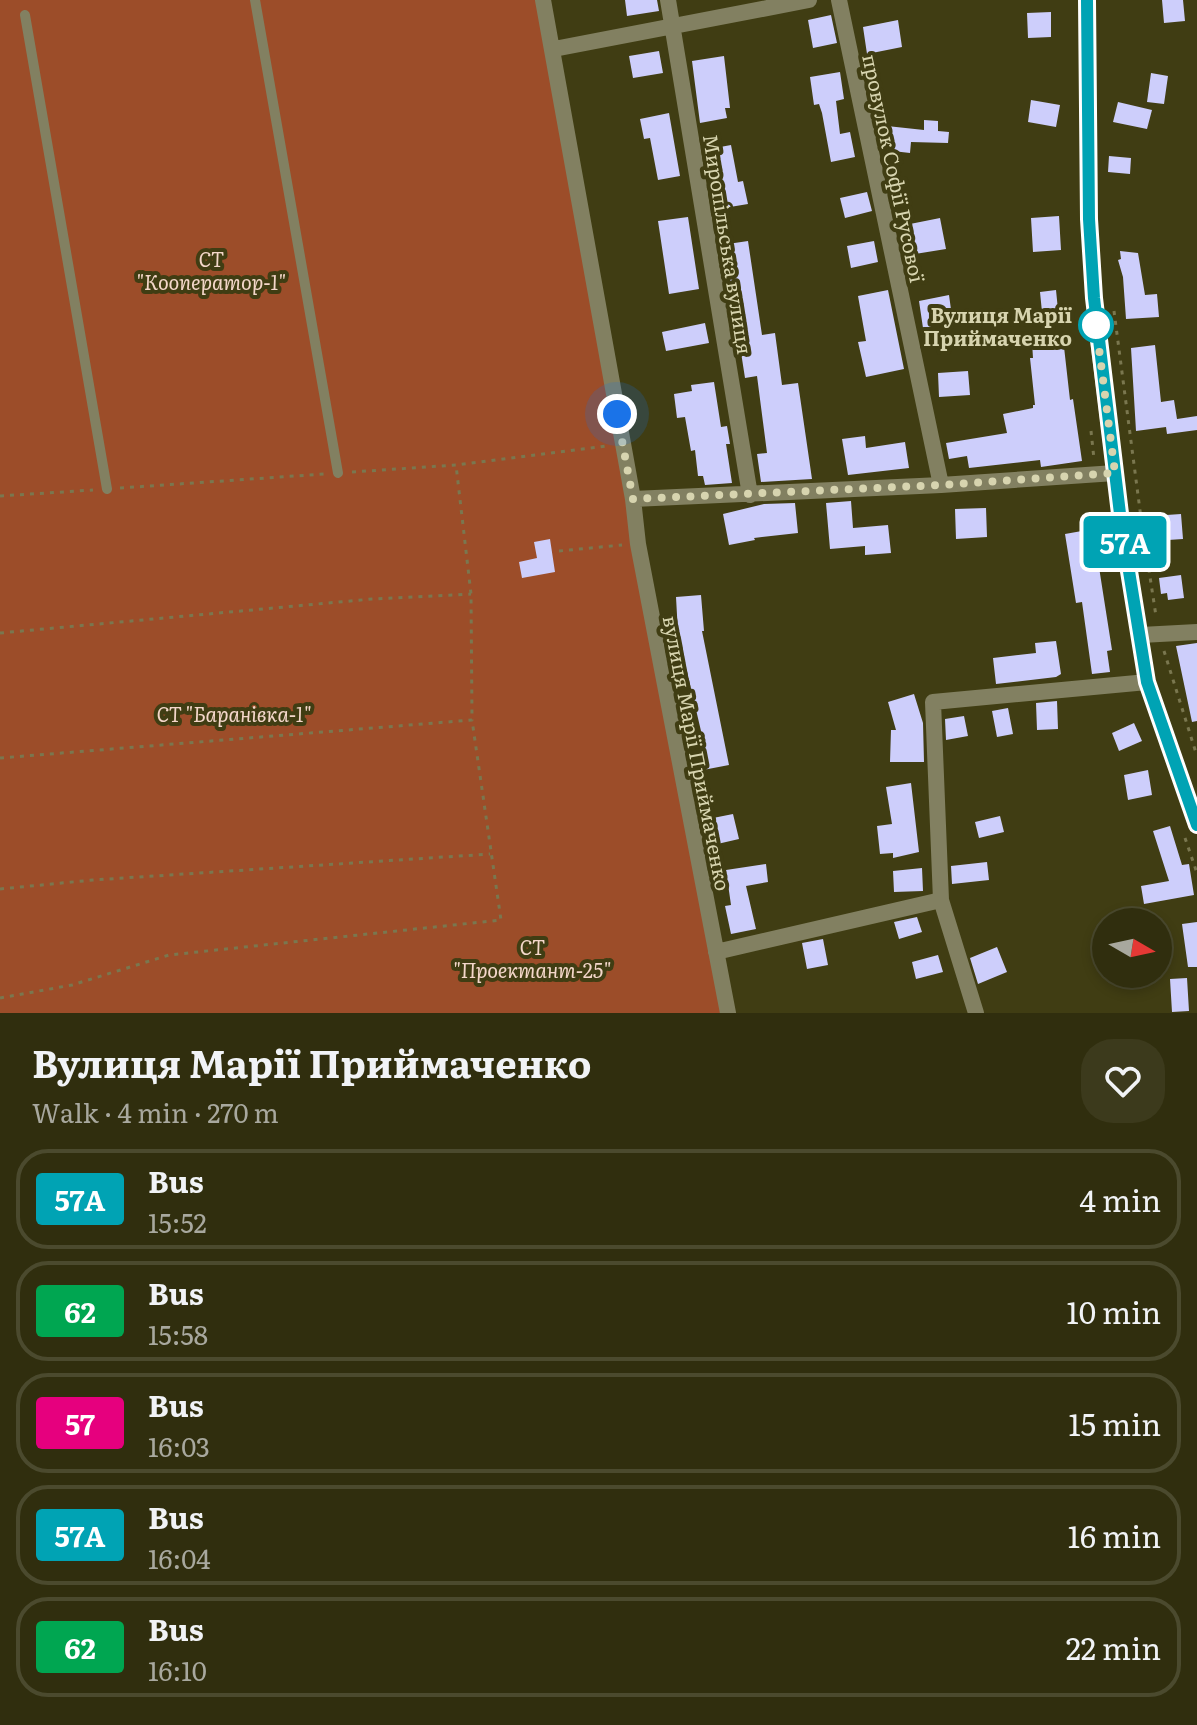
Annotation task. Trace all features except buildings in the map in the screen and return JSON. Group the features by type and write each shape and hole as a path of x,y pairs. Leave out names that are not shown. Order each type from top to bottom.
{"main road":[{"path":"1087,0 1091,249 1096,324 1115,473 1147,682 1197,825"}],"street":[{"name":"вулиця Марії Приймаченко","path":"543,0 633,499 638,544 728,1013"},
{"name":"Миропільська вулиця","path":"668,0 750,495"},
{"path":"554,49 809,0"},
{"name":"провулок Софії Русової","path":"839,0 941,485"},
{"path":"633,499 941,485 1115,473"},
{"path":"1141,635 1197,632"},
{"path":"976,1013 941,900 933,702 1147,682"},
{"path":"716,952 941,900"}],"lane":[{"path":"255,0 338,473"},
{"path":"25,15 107,489"}],"path":[{"path":"1112,300 1159,635 1197,756"},
{"path":"0,496 456,465 622,445"},
{"path":"0,998 72,985 169,955 501,920 472,720 471,594 456,465"},
{"path":"559,551 638,544"},
{"path":"0,633 372,599 471,594"},
{"path":"0,758 472,720"},
{"path":"0,889 490,854"}],"green space":[{"name":"СТ \"Баранівка-1\"","path":"0,0 543,0 728,1013 0,1013"}],"bus line":[{"name":"57А","path":"1087,0 1089,219 1094,298 1121,522 1147,682 1197,825"}],"place":[{"name":"Вулиця Марії Приймаченко","path":"1096,325"}],"route":[{"path":"617,414 633,499 941,485 1115,473 1096,325"}],"park label":[{"name":"СТ \"Кооператор-1\"","path":"211,270"},
{"name":"СТ \"Проектант-25\"","path":"532,958"}]}
